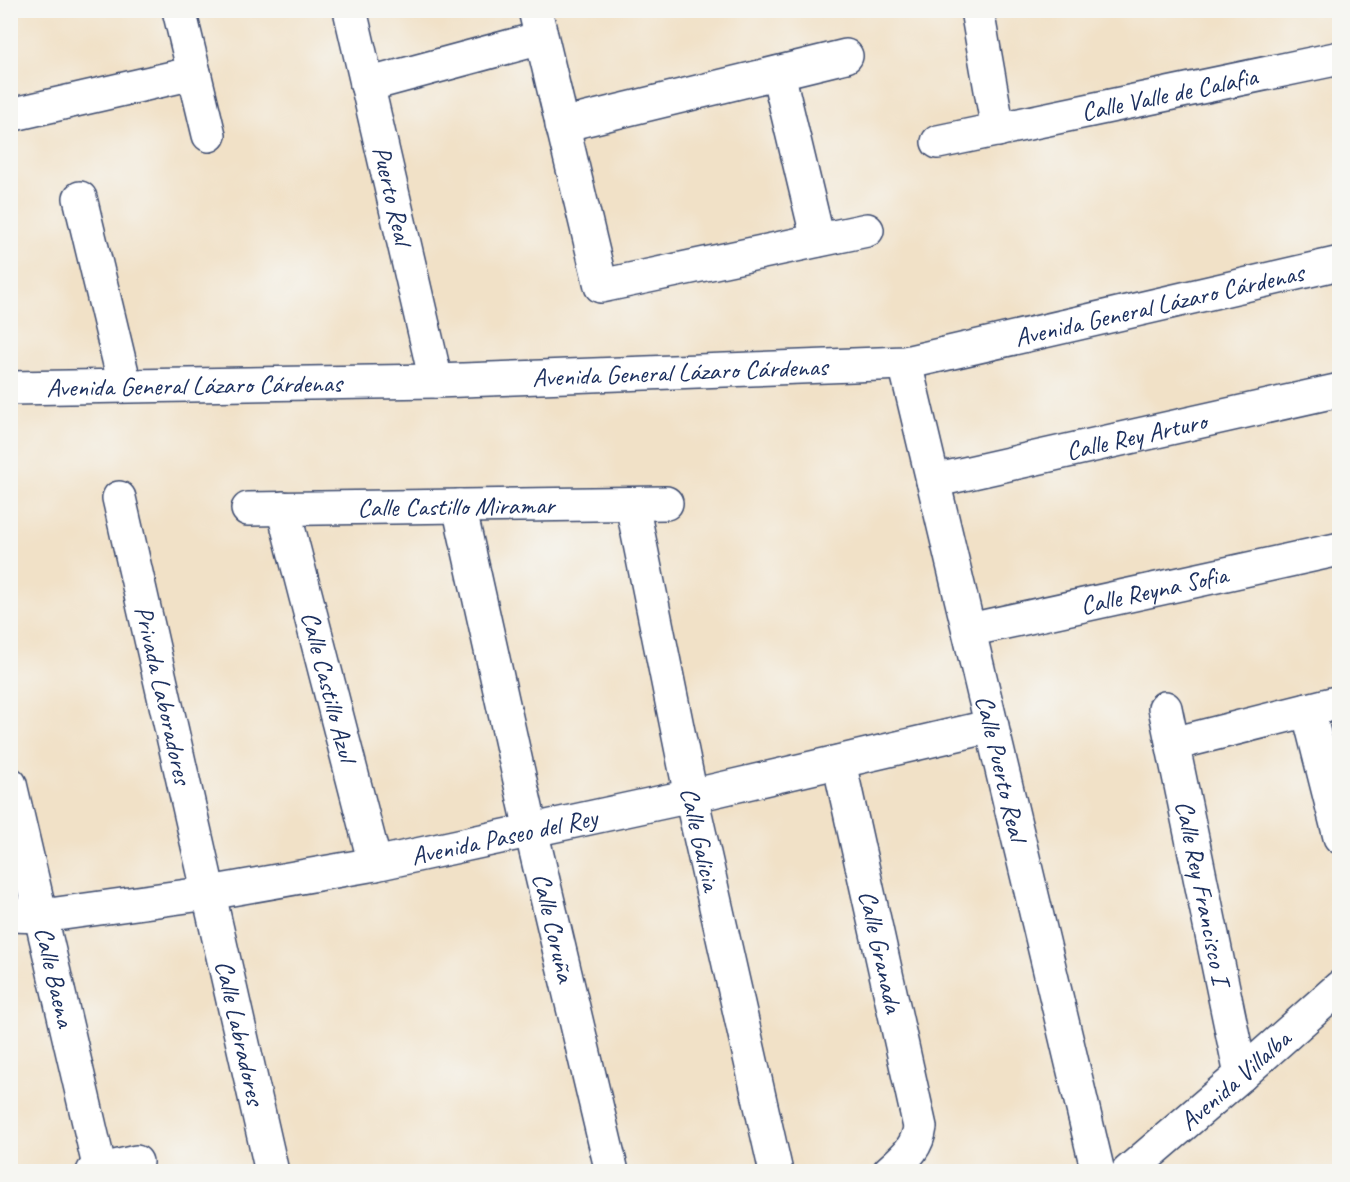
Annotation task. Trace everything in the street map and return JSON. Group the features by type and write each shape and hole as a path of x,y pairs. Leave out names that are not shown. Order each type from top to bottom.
{"street":[{"path":"179,10 208,135"},
{"name":"Puerto Real","path":"350,10 436,381"},
{"path":"977,10 998,130"},
{"path":"367,85 538,24 601,286 867,230"},
{"path":"562,125 846,56"},
{"name":"Calle Valle de Calafia","path":"938,142 1340,58"},
{"path":"10,115 194,73"},
{"path":"778,73 818,240"},
{"path":"80,198 125,385"},
{"name":"Avenida General Lázaro Cárdenas","path":"10,388 436,381 905,363 1340,263"},
{"name":"Calle Puerto Real","path":"905,363 1098,1172"},
{"name":"Calle Rey Arturo","path":"933,481 1340,390"},
{"name":"Privada Laboradores","path":"119,498 209,893"},
{"name":"Calle Castillo Miramar","path":"248,509 666,503"},
{"name":"Calle Galicia","path":"632,504 691,796 776,1172"},
{"name":"Calle Coruña","path":"459,506 531,830 612,1172"},
{"name":"Calle Castillo Azul","path":"283,508 375,864"},
{"name":"Calle Reyna Sofia","path":"969,630 1340,549"},
{"path":"1173,744 1340,702"},
{"name":"Calle Rey Francisco I","path":"1165,708 1241,1076"},
{"path":"1308,710 1340,837"},
{"name":"Avenida Paseo del Rey","path":"26,915 209,893 375,864 691,796 992,726"},
{"name":"Calle Granada","path":"839,762 920,1127 918,1140 912,1151 889,1172"},
{"name":"Calle Baena","path":"10,783 26,915 97,1171"},
{"name":"Calle Labradores","path":"209,893 272,1172"},
{"name":"Avenida Villalba","path":"1128,1172 1241,1076 1340,987"},
{"path":"97,1171 136,1162"}]}
